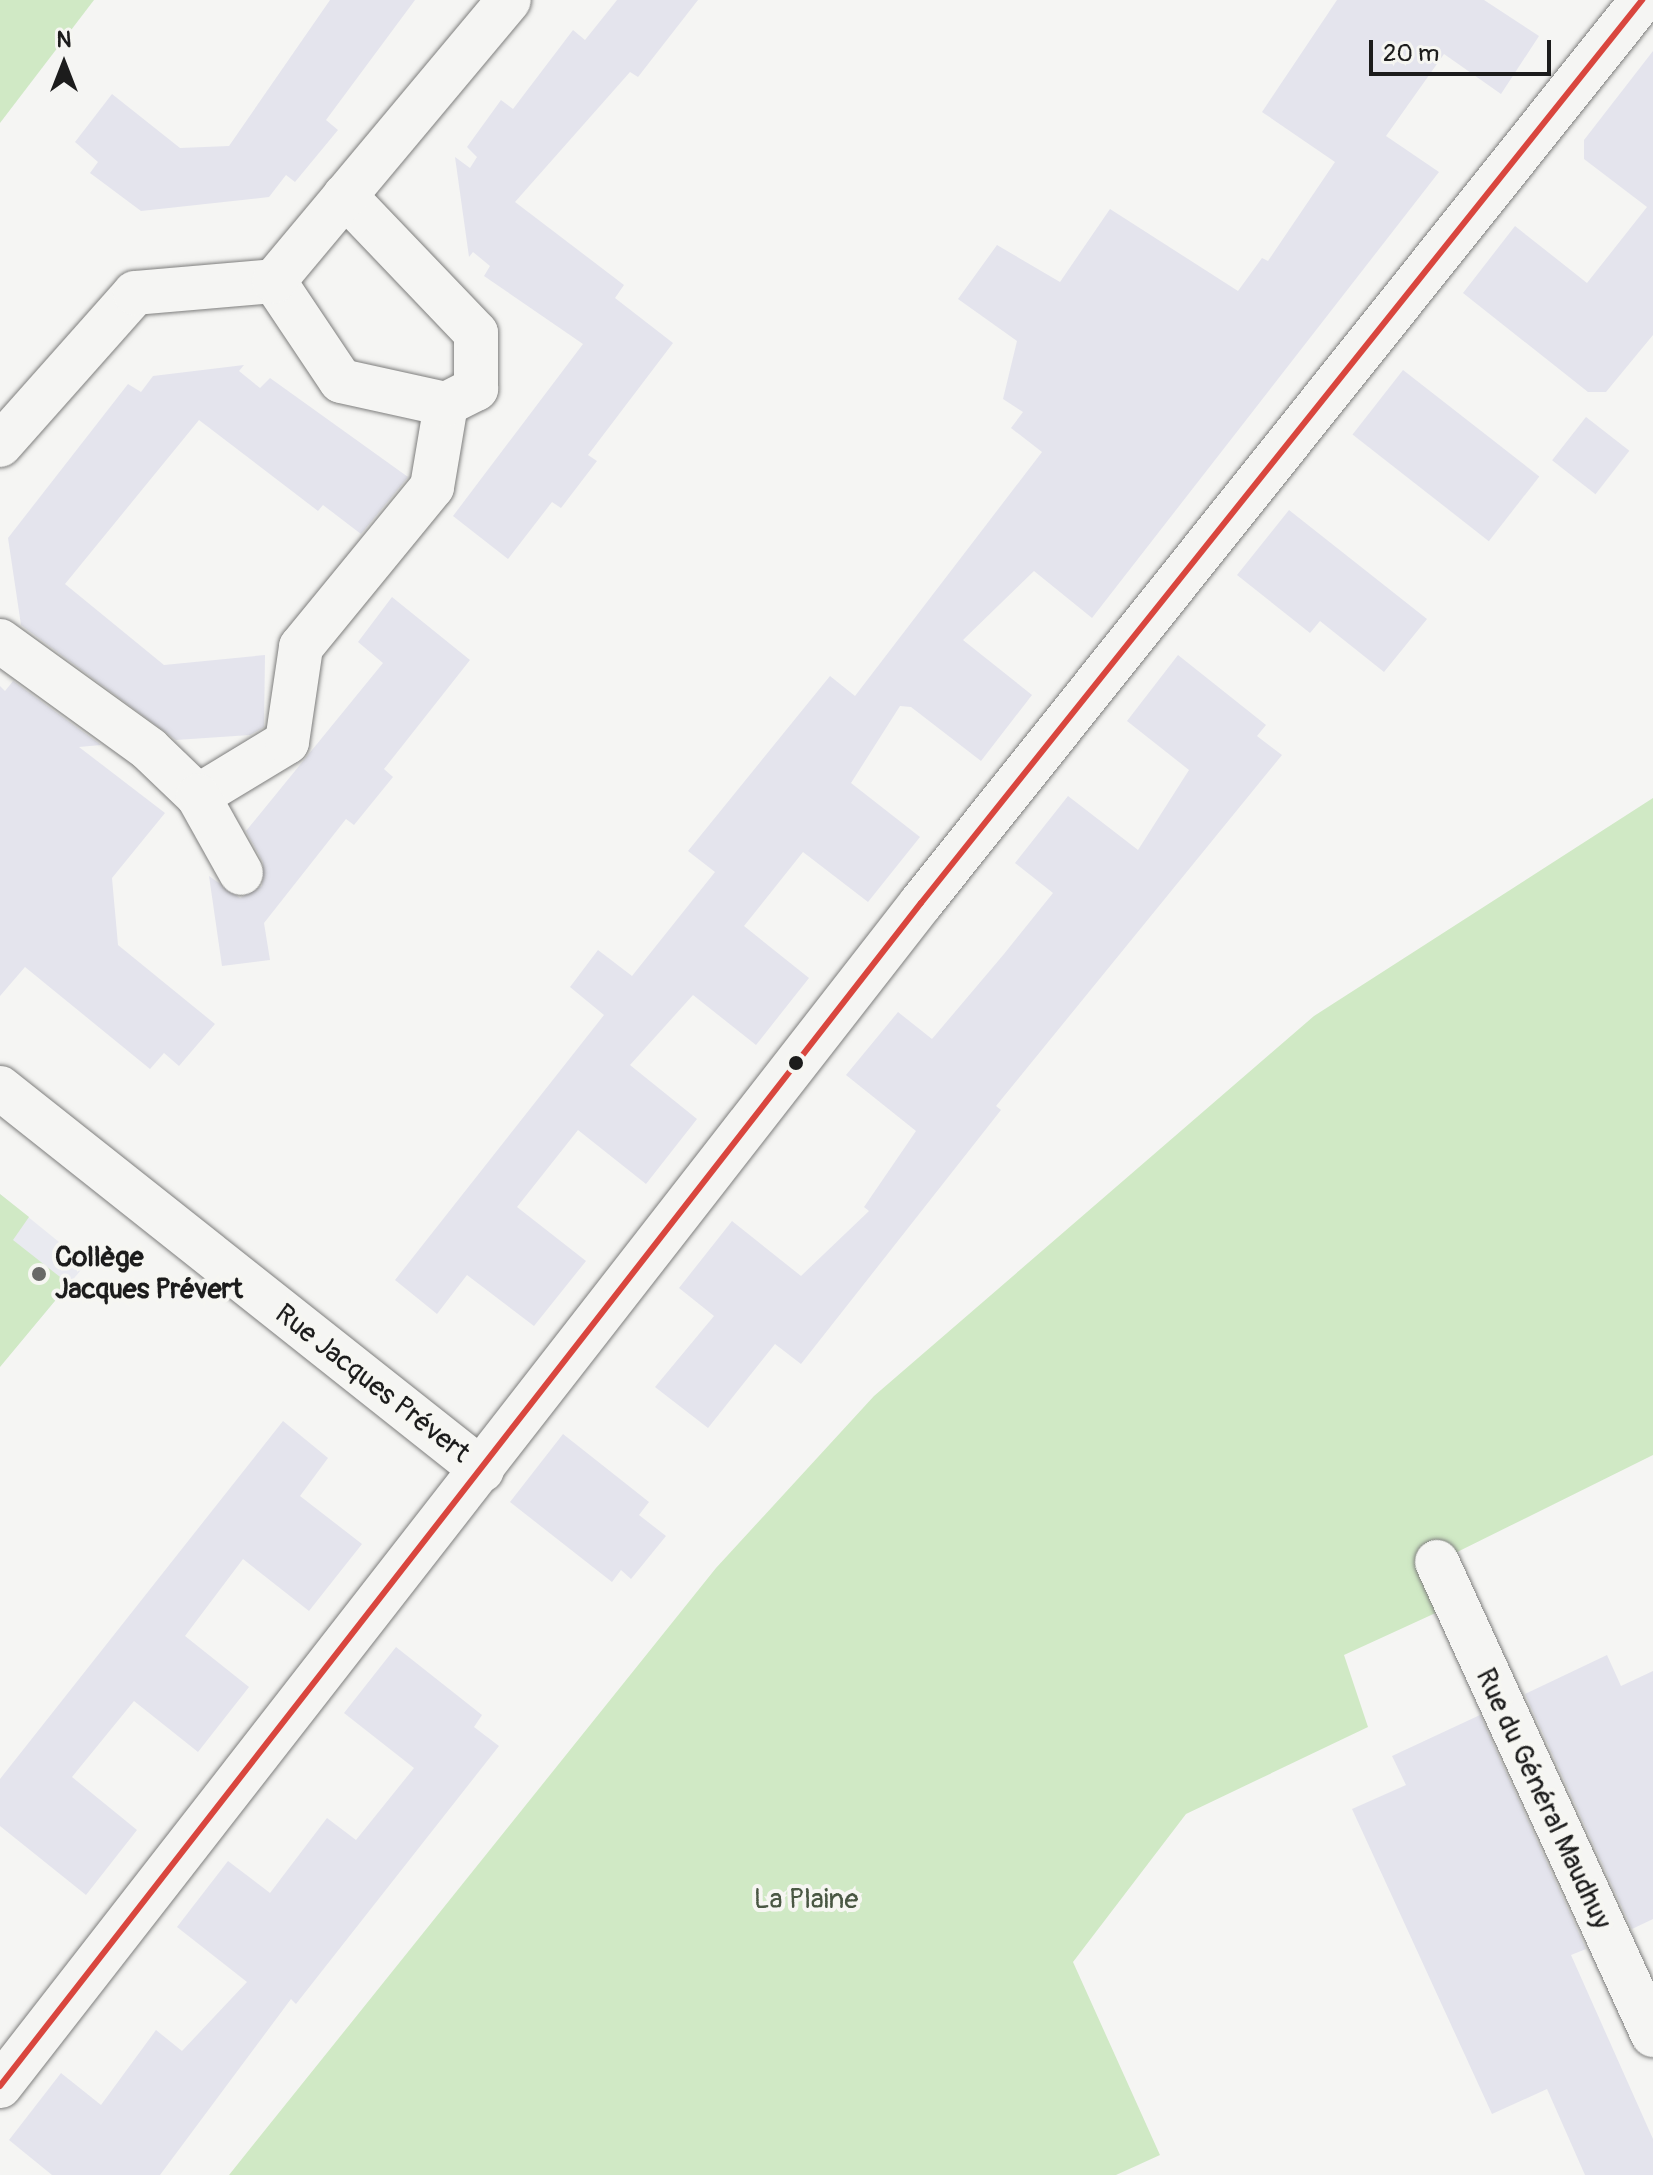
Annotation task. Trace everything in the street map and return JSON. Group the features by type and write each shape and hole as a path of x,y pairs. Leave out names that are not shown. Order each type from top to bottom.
{"street":[{"path":"0,445 135,293 274,281 509,0"},
{"path":"0,2086 921,903 1642,0"},
{"path":"274,281 341,381 446,404 476,389 476,333 345,196"},
{"path":"198,796 287,742 301,647 432,487 446,404"},
{"path":"0,641 149,749 198,796 241,873"},
{"name":"Rue Jacques Prévert","path":"0,1088 482,1470"},
{"name":"Rue du Général Maudhuy","path":"1437,1562 1653,2035"}],"shaded area":[{"name":"Collège Jacques Prévert","path":"0,1194 86,1264 0,1366"}],"green space":[{"path":"0,0 94,0 0,123"},
{"name":"La Plaine","path":"1653,798 1653,1455 1437,1562 1453,1605 1344,1655 1368,1727 1186,1814 1073,1962 1160,2155 1116,2175 229,2175 716,1568 874,1396 1314,1016"},
{"name":"Collège Jacques Prévert","path":"0,1194 29,1217 13,1240 69,1284 0,1367"}],"building":[{"path":"330,0 415,0 326,120 338,130 295,182 286,175 269,197 141,211 90,173 98,162 75,142 112,94 180,148 229,146"},
{"path":"617,0 698,0 638,77 630,72 515,202 624,285 615,298 673,343 588,455 597,461 561,508 552,502 508,559 453,516 583,344 484,276 490,266 473,252 469,257 455,157 470,168 477,157 467,147 501,100 513,109 573,30 585,40"},
{"path":"1337,0 1484,0 1539,36 1501,94 1444,54 1386,136 1439,172 1092,618 1034,571 963,640 1032,695 981,761 911,707 900,706 851,783 920,837 868,902 803,852 744,926 809,978 756,1045 693,995 630,1065 697,1119 646,1184 578,1130 517,1207 586,1261 534,1326 467,1275 437,1314 395,1280 604,1015 570,987 598,950 632,976 715,872 688,851 830,676 855,696 1042,452 1011,428 1023,412 1003,399 1017,341 958,299 997,245 1060,282 1110,209 1238,291 1262,258 1268,261 1335,162 1262,112"},
{"path":"1653,51 1653,335 1606,392 1588,392 1463,293 1515,226 1587,283 1647,207 1584,159 1584,140"},
{"path":"244,365 239,371 260,388 270,378 408,477 361,534 323,505 318,511 199,420 65,584 164,665 265,655 264,727 250,735 176,740 21,625 8,538 128,384 141,392 153,376"},
{"path":"1403,370 1539,477 1489,541 1353,435"},
{"path":"1586,417 1629,451 1595,494 1552,460"},
{"path":"1289,510 1427,619 1384,672 1320,621 1310,633 1237,575"},
{"path":"392,597 470,660 384,769 393,777 354,825 346,819 264,923 270,960 222,966 209,876 240,898 262,886 263,862 246,831 383,663 358,642"},
{"path":"1178,655 1266,725 1257,736 1282,755 996,1106 1001,1110 801,1364 775,1344 708,1428 655,1387 714,1316 679,1288 732,1221 801,1276 869,1211 864,1207 916,1131 846,1075 898,1012 932,1039 1053,893 1015,863 1068,796 1138,850 1189,770 1127,721"},
{"path":"13,681 101,745 79,747 165,813 112,878 118,945 215,1024 179,1066 164,1053 150,1069 25,967 0,996 0,686 5,691"},
{"path":"283,1421 328,1458 300,1496 362,1544 309,1611 243,1559 185,1636 249,1687 198,1752 134,1701 72,1777 137,1830 86,1895 0,1826 0,1779"},
{"path":"563,1434 649,1502 639,1515 666,1536 631,1579 621,1570 612,1582 510,1502"},
{"path":"396,1647 482,1715 474,1727 499,1746 296,2004 291,1999 160,2175 52,2175 9,2140 61,2073 101,2105 156,2030 182,2051 247,1982 177,1927 228,1861 270,1893 327,1818 356,1840 414,1768 344,1713"},
{"path":"1607,1655 1621,1686 1653,1671 1653,1919 1632,1929 1525,1694"},
{"path":"1480,1715 1586,1949 1571,1955 1653,2139 1653,2175 1585,2175 1547,2089 1492,2114 1352,1809 1406,1785 1392,1756"}],"transit line":[{"path":"0,2086 921,903 1642,0"}],"place":[{"name":"Collège Jacques Prévert","path":"39,1274"}]}
